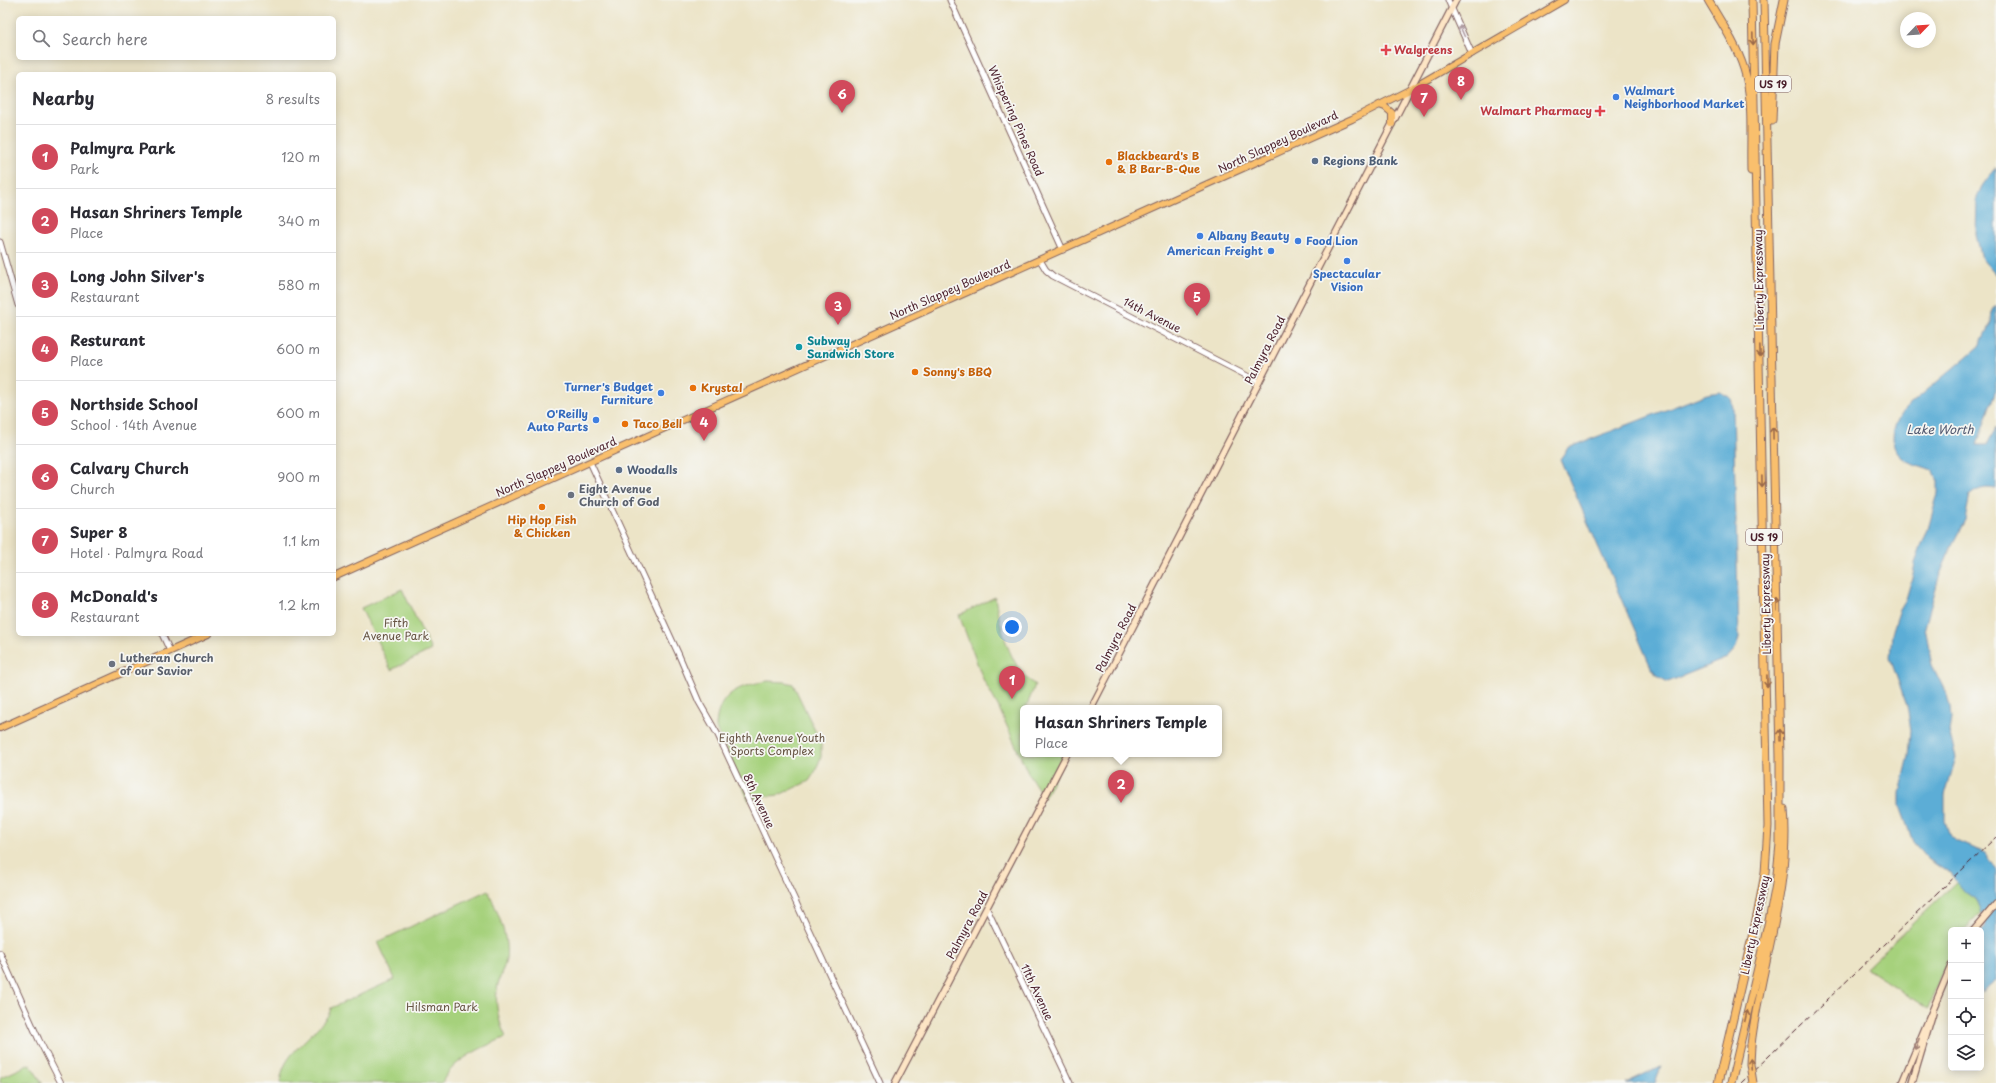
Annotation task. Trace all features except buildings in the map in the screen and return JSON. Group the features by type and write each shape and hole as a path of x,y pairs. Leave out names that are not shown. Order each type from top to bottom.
{"highway":[{"path":"1708,0 1734,46 1745,72 1749,106 1753,200 1758,255"},
{"name":"Liberty Expressway","path":"1721,1068 1757,916 1765,873 1768,836 1752,0"},
{"name":"Liberty Expressway","path":"1731,1083 1770,916 1776,884 1780,844 1780,757 1764,0"},
{"name":"US 19","path":"1768,169 1775,44 1784,0"},
{"path":"1753,1083 1750,1064 1751,1045 1778,907 1782,876 1785,818 1780,757"},
{"path":"1715,1083 1721,1068"},
{"path":"1718,1083 1721,1068"}],"main road":[{"name":"Palmyra Road","path":"1093,705 1456,0"},
{"name":"North Slappey Boulevard","path":"336,577 1283,151 1411,89 1564,0"},
{"path":"1379,105 1385,107 1392,113 1392,124"},
{"path":"0,728 204,636"},
{"name":"Palmyra Road","path":"895,1083 1065,757"},
{"path":"1976,927 1996,904"},
{"path":"1902,1083 1948,973"},
{"path":"1912,1083 1938,995"},
{"path":"1908,1068 1916,1072"}],"street":[{"name":"Whispering Pines Road","path":"950,0 1063,250"},
{"path":"1448,0 1472,54"},
{"path":"0,242 16,298"},
{"name":"14th Avenue","path":"1040,260 1046,270 1053,276 1259,382"},
{"name":"8th Avenue","path":"590,462 699,702 718,735 880,1083"},
{"path":"163,636 170,651"},
{"name":"11th Avenue","path":"987,909 1070,1083"},
{"path":"0,953 39,1040 61,1083"}],"green space":[{"name":"Fifth Avenue Park","path":"402,589 431,650 391,670 361,608"},
{"path":"995,597 1003,633 1012,657 1018,668 1035,685 1027,705 1020,705 1020,755 998,706 983,679 959,615"},
{"name":"Eighth Avenue Youth Sports Complex","path":"768,681 793,684 821,743 821,757 815,772 809,781 779,795 760,797 749,801 716,728 717,716 720,707 725,700 738,689"},
{"path":"1021,757 1065,757 1044,798 1028,773"},
{"path":"1957,881 1965,892 1975,899 1981,912 1968,927 1948,927 1948,960 1928,1009 1866,968"},
{"name":"Hilsman Park","path":"488,890 502,924 506,942 506,960 498,984 496,998 499,1018 506,1037 479,1050 461,1061 453,1067 442,1083 280,1083 283,1069 289,1058 324,1020 331,1008 395,979 378,942"},
{"path":"30,1064 42,1083 0,1083 0,1078"}],"water":[{"path":"1996,167 1996,275 1982,259 1976,235 1977,197 1982,186"},
{"name":"Lake Worth","path":"1996,305 1996,389 1977,445 1987,445 1996,427 1996,489 1982,489 1970,495 1965,520 1953,543 1939,577 1925,627 1932,665 1947,695 1950,707 1951,719 1949,732 1956,757 1945,795 1945,821 1949,833 1957,841 1985,853 1996,871 1996,981 1984,991 1984,928 1986,925 1975,899 1965,892 1950,874 1928,859 1913,842 1900,806 1900,793 1909,756 1911,731 1907,706 1890,658 1892,633 1900,609 1906,599 1915,563 1928,529 1938,493 1938,481 1932,470 1909,462 1901,457 1896,451 1893,437 1894,429 1900,415 1905,409 1979,346 1991,322 1992,310"},
{"path":"1720,392 1731,398 1733,408 1739,638 1735,649 1727,658 1668,682 1657,676 1650,665 1560,459 1568,448 1707,394"},
{"path":"1661,1066 1655,1083 1626,1083"}],"railway":[{"path":"1741,1083 1996,837"}],"place":[{"name":"Walgreens","path":"1386,50"},
{"name":"Walmart Neighborhood Market","path":"1616,97"},
{"name":"McDonald's","path":"1461,100"},
{"name":"Walmart Pharmacy","path":"1600,111"},
{"name":"Calvary Church","path":"842,113"},
{"name":"Super 8","path":"1424,117"},
{"name":"Regions Bank","path":"1315,161"},
{"name":"Blackbeard's B & B Bar-B-Que","path":"1109,162"},
{"name":"Albany Beauty","path":"1200,236"},
{"name":"Food Lion","path":"1298,241"},
{"name":"American Freight","path":"1271,251"},
{"name":"Spectacular Vision","path":"1347,261"},
{"name":"Northside School","path":"1197,316"},
{"name":"Long John Silver's","path":"838,325"},
{"name":"Subway Sandwich Store","path":"799,347"},
{"name":"Sonny's BBQ","path":"915,372"},
{"name":"Krystal","path":"693,388"},
{"name":"Turner's Budget Furniture","path":"661,393"},
{"name":"O'Reilly Auto Parts","path":"596,420"},
{"name":"Taco Bell","path":"625,424"},
{"name":"Resturant","path":"704,441"},
{"name":"Woodalls","path":"619,470"},
{"name":"Eight Avenue Church of God","path":"571,495"},
{"name":"Hip Hop Fish & Chicken","path":"542,507"},
{"name":"Lutheran Church of our Savior","path":"112,664"},
{"name":"Palmyra Park","path":"1012,699"},
{"name":"Hasan Shriners Temple","path":"1121,803"}]}
